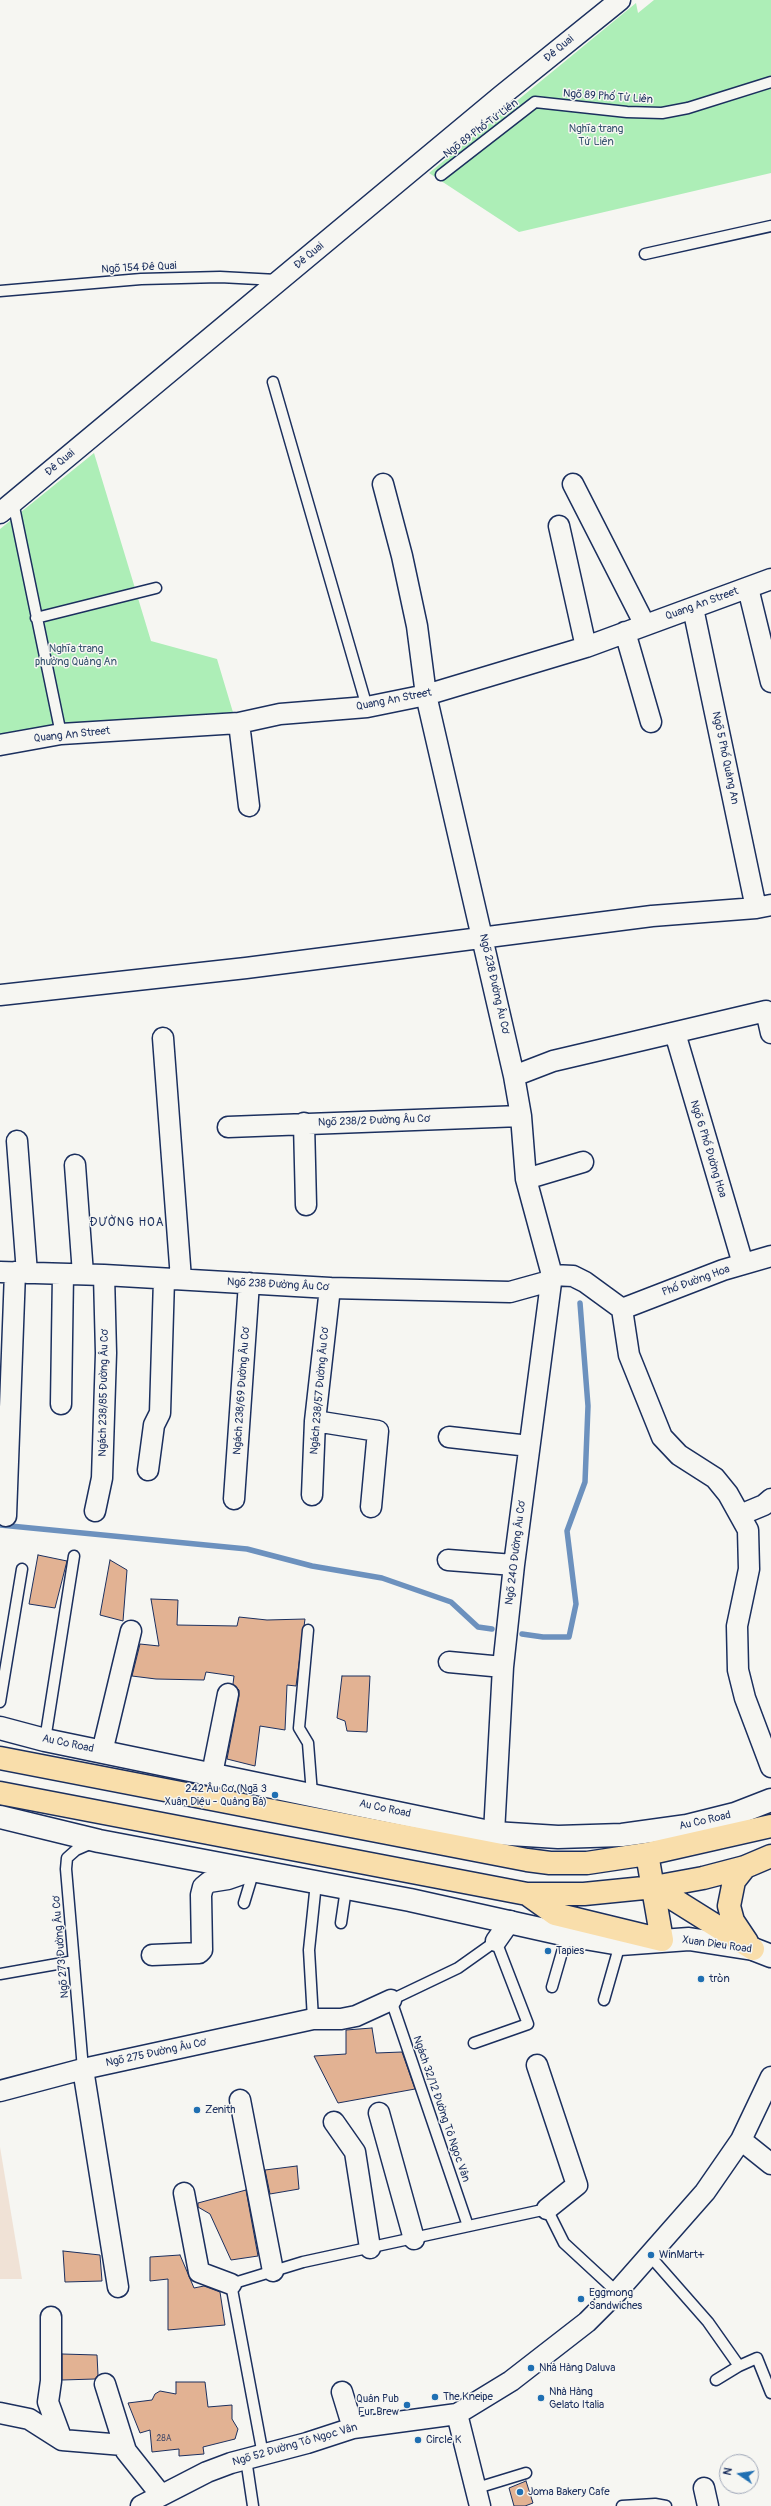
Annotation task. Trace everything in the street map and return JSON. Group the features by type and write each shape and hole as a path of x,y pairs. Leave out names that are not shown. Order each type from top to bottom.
{"main road":[{"name":"Au Co Road","path":"0,1758 527,1860 587,1863 647,1854 771,1826"},
{"path":"32,1800 39,1766"},
{"path":"0,1793 527,1894 584,1894 654,1887 702,1878 745,1866 771,1856"},
{"path":"527,1894 556,1914 662,1940 654,1887 647,1854"},
{"path":"745,1866 732,1888 730,1915 762,1953"},
{"path":"654,1887 762,1953"}],"street":[{"name":"Đê Quai","path":"7,507 501,96 620,0"},
{"name":"Ngõ 238 Đường Âu Cơ","path":"14,1272 104,1275 330,1288 510,1292 546,1282 552,1275 526,1179 521,1116 514,1076 484,939 426,695 417,626 402,556 382,484"},
{"path":"573,484 645,625"},
{"path":"559,526 586,647"},
{"name":"Quang An Street","path":"0,745 61,734 239,723 280,714 367,707 426,695 586,647 771,579"},
{"path":"748,588 771,682"},
{"name":"Ngõ 5 Phố Quảng An","path":"693,608 764,906"},
{"path":"625,632 651,722"},
{"path":"239,723 249,806"},
{"path":"0,995 484,939 652,916 764,906"},
{"path":"514,1076 554,1061 769,1010 771,1032"},
{"name":"Ngõ 6 Phố Đường Hoa","path":"675,1033 742,1264"},
{"path":"148,1470 154,1425 160,1413 173,1279 163,1038"},
{"name":"Ngõ 238/2 Đường Âu Cơ","path":"228,1127 521,1116"},
{"path":"304,1123 306,1205"},
{"path":"6,1516 17,1141"},
{"path":"526,1179 583,1162"},
{"path":"75,1165 83,1274"},
{"name":"Phố Đường Hoa","path":"622,1309 742,1264 771,1256"},
{"path":"61,1404 63,1274"},
{"name":"Ngách 238/85 Đường Âu Cơ","path":"95,1511 102,1470 106,1353 104,1275"},
{"path":"552,1275 579,1278 622,1309 629,1356 662,1437 679,1455 715,1478 740,1515 748,1530 750,1552 749,1569 737,1626 738,1670 745,1698 767,1743 771,1767"},
{"name":"Ngõ 240 Đường Âu Cơ","path":"494,1833 503,1667 514,1565 552,1275"},
{"name":"Ngách 238/69 Đường Âu Cơ","path":"234,1499 249,1283"},
{"name":"Ngách 238/57 Đường Âu Cơ","path":"312,1495 315,1421 330,1288"},
{"path":"315,1421 378,1431 371,1507"},
{"path":"449,1437 530,1446"},
{"path":"740,1515 764,1505 771,1499"},
{"path":"448,1560 514,1565"},
{"path":"102,1752 131,1631"},
{"path":"449,1662 503,1667"},
{"path":"212,1774 228,1694"},
{"name":"Au Co Road","path":"0,1728 45,1740 312,1794 494,1833 558,1837 622,1835 687,1826 735,1814 771,1800"},
{"path":"0,1817 99,1841 510,1921 567,1936 620,1944 662,1940"},
{"path":"745,1866 771,1869"},
{"path":"152,1955 199,1953 202,1950 201,1895 204,1887 209,1882 228,1879 254,1870"},
{"path":"496,1941 510,1921"},
{"name":"Xuan Dieu Road","path":"662,1940 689,1939 762,1953"},
{"name":"Ngõ 275 Đường Âu Cơ","path":"0,2091 83,2070 313,2018 349,2017 391,2000"},
{"path":"537,2065 577,2185 547,2209"},
{"path":"83,2070 118,2287"},
{"path":"478,2497 457,2414 511,2381 587,2322 617,2292 705,2192 741,2140 771,2077"},
{"path":"240,2100 273,2271"},
{"path":"379,2113 414,2239"},
{"path":"334,2122 355,2152 370,2248"},
{"path":"741,2140 771,2164"},
{"path":"184,2193 199,2272 231,2284"},
{"path":"51,2317 50,2381 48,2402 62,2440"},
{"path":"105,2384 124,2445 161,2496"},
{"path":"342,2392 353,2428"},
{"path":"0,2413 29,2419 62,2440 124,2445"},
{"name":"Ngõ 52 Đường Tô Ngọc Vân","path":"142,2506 207,2472 353,2428 457,2414"}],"lane":[{"name":"Ngõ 89 Phố Tử Liên","path":"535,102 627,112 662,113 688,108 771,82"},
{"name":"Ngõ 89 Phố Tứ Liên","path":"441,175 535,102"},
{"path":"645,254 771,226"},
{"name":"Ngõ 154 Đê Quai","path":"0,291 140,279 220,276 280,280"},
{"path":"274,382 367,707"},
{"path":"7,507 36,618 61,734"},
{"path":"36,618 156,588"},
{"path":"45,1740 74,1556"},
{"path":"0,1702 22,1569"},
{"path":"308,1630 299,1728 308,1743 312,1794"},
{"name":"Ngõ 273 Đường Âu Cơ","path":"83,2070 66,1869 67,1858 76,1850 99,1841"},
{"path":"244,1903 254,1870"},
{"path":"313,2018 309,1950 316,1883"},
{"path":"341,1923 346,1889"},
{"path":"552,1987 567,1936"},
{"path":"391,2000 458,1968 496,1941 528,2024 474,2043"},
{"path":"604,2000 620,1944"},
{"path":"0,1974 74,1961"},
{"name":"Ngách 32/12 Đường Tô Ngọc Vân","path":"391,2000 468,2226"},
{"path":"253,2506 255,2457 231,2284 303,2262 547,2209 564,2243 617,2292"},
{"path":"650,2256 708,2322 739,2366"},
{"path":"716,2380 739,2366 757,2358 771,2393"},
{"path":"478,2497 526,2473"},
{"path":"622,2506 655,2504 666,2506"}],"shaded area":[{"path":"0,2147 22,2279 0,2279"}],"green space":[{"name":"Nghĩa trang Tứ Liên","path":"654,0 771,0 771,173 519,232 429,173 636,3 638,13"},
{"name":"Nghĩa trang phường Quảng An","path":"94,453 151,641 217,659 235,719 0,739 0,529"}],"building":[{"path":"38,1555 67,1561 55,1608 29,1604"},
{"path":"110,1560 127,1570 123,1621 100,1615"},
{"path":"151,1599 178,1600 177,1625 237,1626 239,1617 267,1620 305,1619 296,1686 287,1685 285,1730 260,1726 255,1766 227,1759 239,1696 239,1690 233,1684 234,1676 206,1672 204,1680 156,1679 132,1676 140,1644 159,1646"},
{"path":"342,1676 370,1676 367,1732 347,1731 345,1721 337,1718"},
{"path":"372,2028 376,2053 402,2052 415,2089 338,2103 314,2056 346,2054 346,2030"},
{"path":"297,2166 299,2189 270,2194 265,2170"},
{"path":"246,2190 258,2256 231,2260 210,2214 198,2207 198,2203"},
{"path":"63,2251 100,2255 102,2281 65,2282"},
{"path":"180,2255 194,2288 204,2286 220,2292 225,2325 168,2330 168,2279 150,2281 150,2257"},
{"path":"62,2354 97,2355 98,2375 95,2379 62,2380"},
{"path":"176,2382 205,2382 208,2407 232,2405 232,2419 238,2429 235,2439 203,2447 204,2454 179,2456 179,2449 152,2452 150,2430 140,2433 128,2403 152,2400 155,2394 160,2391 176,2394"},
{"name":"Joma Bakery Cafe","path":"526,2481 533,2503 525,2506 514,2506 509,2488"}],"waterway":[{"path":"522,1634 543,1637 569,1637 576,1604 567,1531 585,1482 588,1406 580,1303"},
{"path":"0,1525 247,1549 312,1566 382,1578 451,1602 478,1627 492,1629"}],"place":[{"name":"242 Âu Cơ (Ngã 3 Xuân Diệu - Quảng Bá)","path":"275,1795"},
{"name":"Tapies","path":"548,1951"},
{"name":"tròn","path":"701,1979"},
{"name":"Zenith","path":"197,2110"},
{"name":"WinMart+","path":"651,2255"},
{"name":"Eggmong Sandwiches","path":"581,2299"},
{"name":"Nhà Hàng Daluva","path":"531,2368"},
{"name":"The Kneipe","path":"435,2397"},
{"name":"Nhà Hàng Gelato Italia","path":"541,2398"},
{"name":"Quán Pub Fur Brew","path":"407,2405"},
{"name":"Circle K","path":"418,2440"},
{"name":"Joma Bakery Cafe","path":"520,2492"}],"district":[{"name":"ĐƯỜNG HOA","path":"127,1223"}]}
